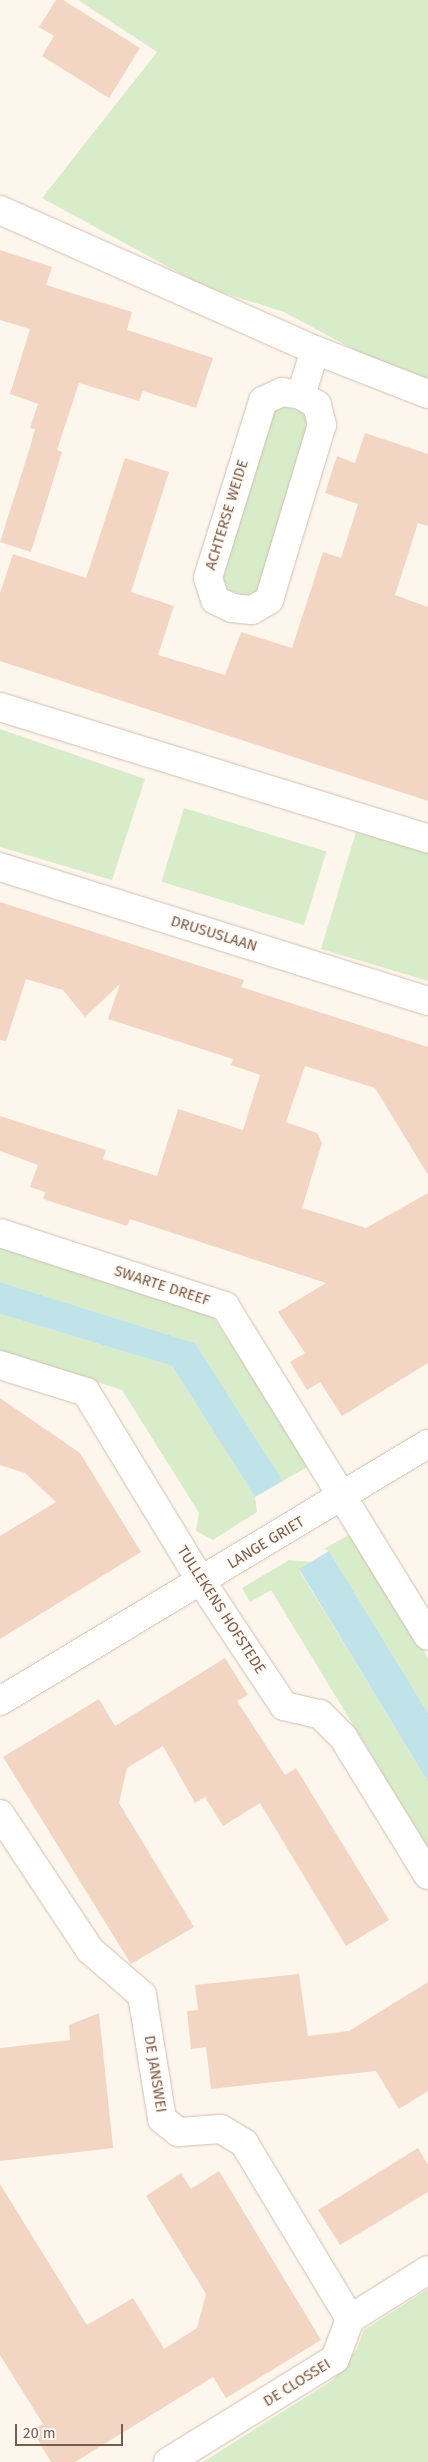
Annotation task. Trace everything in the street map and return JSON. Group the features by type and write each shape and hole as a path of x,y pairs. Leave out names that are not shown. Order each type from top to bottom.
{"street":[{"path":"0,210 316,350 428,394"},
{"path":"301,395 316,350"},
{"name":"ACHTERSE WEIDE","path":"282,392 301,395 316,406 322,425 269,600 252,610 232,608 215,600 208,578 263,401 282,392"},
{"path":"0,707 428,839"},
{"name":"DRUSUSLAAN","path":"0,867 428,1001"},
{"name":"SWARTE DREEF","path":"0,1233 225,1306 428,1636"},
{"name":"TULLEKENS HOFSTEDE","path":"0,1365 86,1392 201,1582 284,1706 320,1714 343,1737 428,1875"},
{"name":"LANGE GRIET","path":"0,1701 428,1444"},
{"name":"DE JANSWEI","path":"0,1814 90,1950 142,1995 162,2119 178,2132 221,2129 244,2143 350,2319"},
{"path":"350,2319 428,2270"},
{"name":"DE CLOSSEI","path":"168,2462 336,2359 350,2319"}],"green space":[{"path":"78,0 428,0 428,386 405,377 284,312 205,287 42,198 157,52"},
{"path":"284,406 305,413 310,426 262,590 247,596 228,590 222,575 272,411"},
{"path":"0,729 145,779 112,880 0,847"},
{"path":"184,808 326,852 304,925 161,882"},
{"path":"356,832 428,853 428,981 321,949"},
{"path":"0,1245 210,1312 309,1466 283,1481 195,1343 0,1282"},
{"path":"0,1314 172,1366 255,1497 257,1512 213,1540 196,1531 199,1513 122,1390 0,1351"},
{"path":"352,1533 428,1658 428,1713 329,1551 324,1549"},
{"path":"289,1560 311,1562 299,1570 428,1782 428,1848 271,1590 250,1602 242,1588"},
{"path":"428,2289 428,2462 203,2462 333,2380 357,2349 364,2330"}],"water":[{"path":"0,1282 195,1343 283,1481 255,1497 172,1366 0,1314"},
{"path":"329,1551 428,1713 428,1782 299,1569"}],"building":[{"path":"56,0 63,0 140,48 109,98 42,56 54,36 39,27"},
{"path":"0,250 52,267 46,285 132,312 127,330 213,358 196,408 143,391 139,401 79,383 57,450 62,452 31,552 0,542 35,429 30,428 38,404 10,394 30,329 0,320"},
{"path":"365,433 428,454 428,526 418,523 395,595 428,607 428,801 0,661 0,593 13,554 86,578 125,458 169,472 131,592 174,606 158,655 225,675 241,632 292,648 323,552 341,558 358,504 325,493 337,456 355,463"},
{"path":"0,902 244,980 241,987 428,1047 428,1175 375,1088 305,1066 286,1122 317,1133 322,1143 302,1208 366,1228 428,1193 428,1363 342,1416 320,1382 307,1390 290,1362 305,1353 278,1312 326,1283 130,1219 127,1226 43,1199 45,1192 30,1187 38,1165 0,1151 0,1116 106,1150 103,1159 157,1176 178,1109 243,1130 260,1075 231,1065 233,1059 108,1019 120,984 85,1017 63,990 26,979 6,1041 0,1040"},
{"path":"0,1398 80,1453 141,1552 0,1639 0,1536 56,1502 25,1473 0,1465"},
{"path":"225,1658 248,1695 237,1701 285,1775 296,1768 389,1920 346,1946 260,1803 223,1826 205,1797 195,1803 163,1746 127,1768 119,1803 194,1927 131,1964 3,1757 99,1699 115,1726"},
{"path":"299,1974 308,2036 349,2031 428,1982 428,2091 399,2109 376,2071 211,2089 206,2047 191,2049 187,2011 198,2010 195,1985"},
{"path":"99,2013 113,2148 0,2161 0,2048 70,2040 69,2025"},
{"path":"418,2148 428,2165 428,2192 340,2245 318,2210"},
{"path":"219,2171 321,2340 226,2398 213,2377 75,2462 51,2462 32,2430 43,2424 0,2355 0,2184 87,2325 133,2298 164,2349 197,2328 206,2294 146,2196 181,2173 191,2189"}]}
